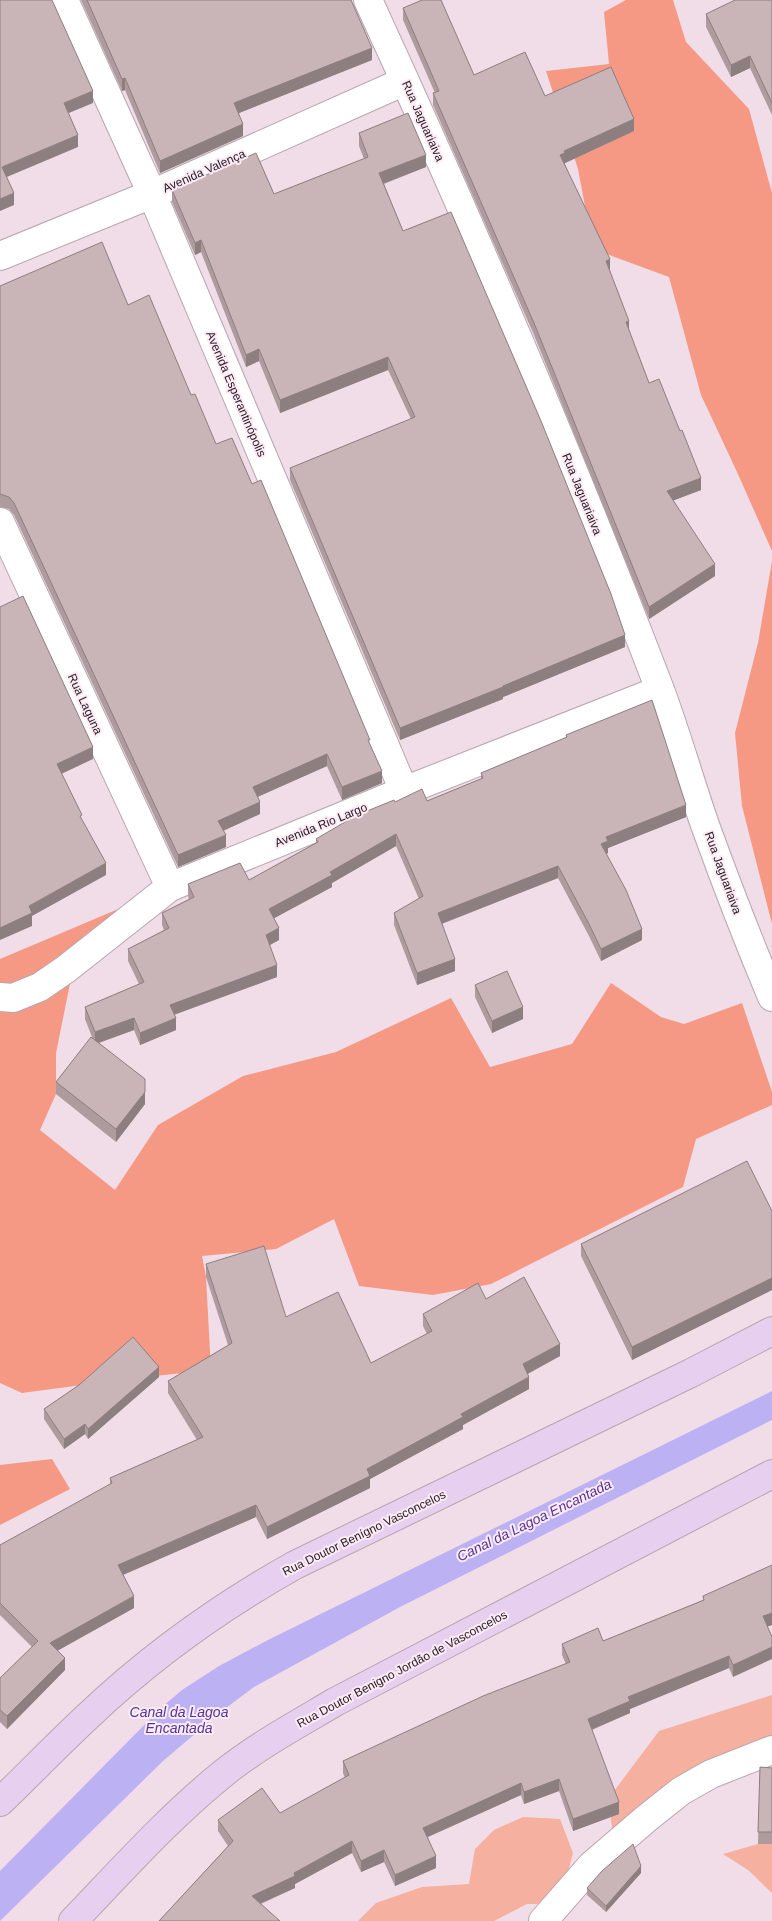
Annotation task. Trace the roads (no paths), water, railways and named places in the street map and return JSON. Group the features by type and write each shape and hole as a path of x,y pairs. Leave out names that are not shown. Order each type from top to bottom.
{"main road":[{"name":"Rua Doutor Benígno Vasconcelos","path":"0,1802 88,1716 155,1658 205,1621 256,1588 295,1565 690,1373 772,1331"},
{"name":"Rua Doutor Benigno Jordão de Vasconcelos","path":"72,1921 154,1836 226,1771 279,1735 335,1702 772,1474"}],"street":[{"name":"Avenida Esperantinópolis","path":"64,0 152,194 404,791"},
{"name":"Rua Jaguariaiva","path":"368,0 538,385 660,690 706,825 751,948 772,996"},
{"name":"Avenida Valença","path":"0,256 152,194 405,81"},
{"name":"Rua Laguna","path":"0,522 170,887"},
{"name":"Avenida Rio Largo","path":"2,998 13,998 27,994 66,970 170,887 404,791 660,690"},
{"path":"543,1921 591,1866 646,1818 681,1791 711,1774 772,1750"}],"water":[{"name":"Canal da Lagoa Encantada","path":"772,1391 772,1420 400,1607 254,1687 222,1711 163,1761 0,1921 0,1871 162,1707 182,1690 219,1666 266,1641"}]}
